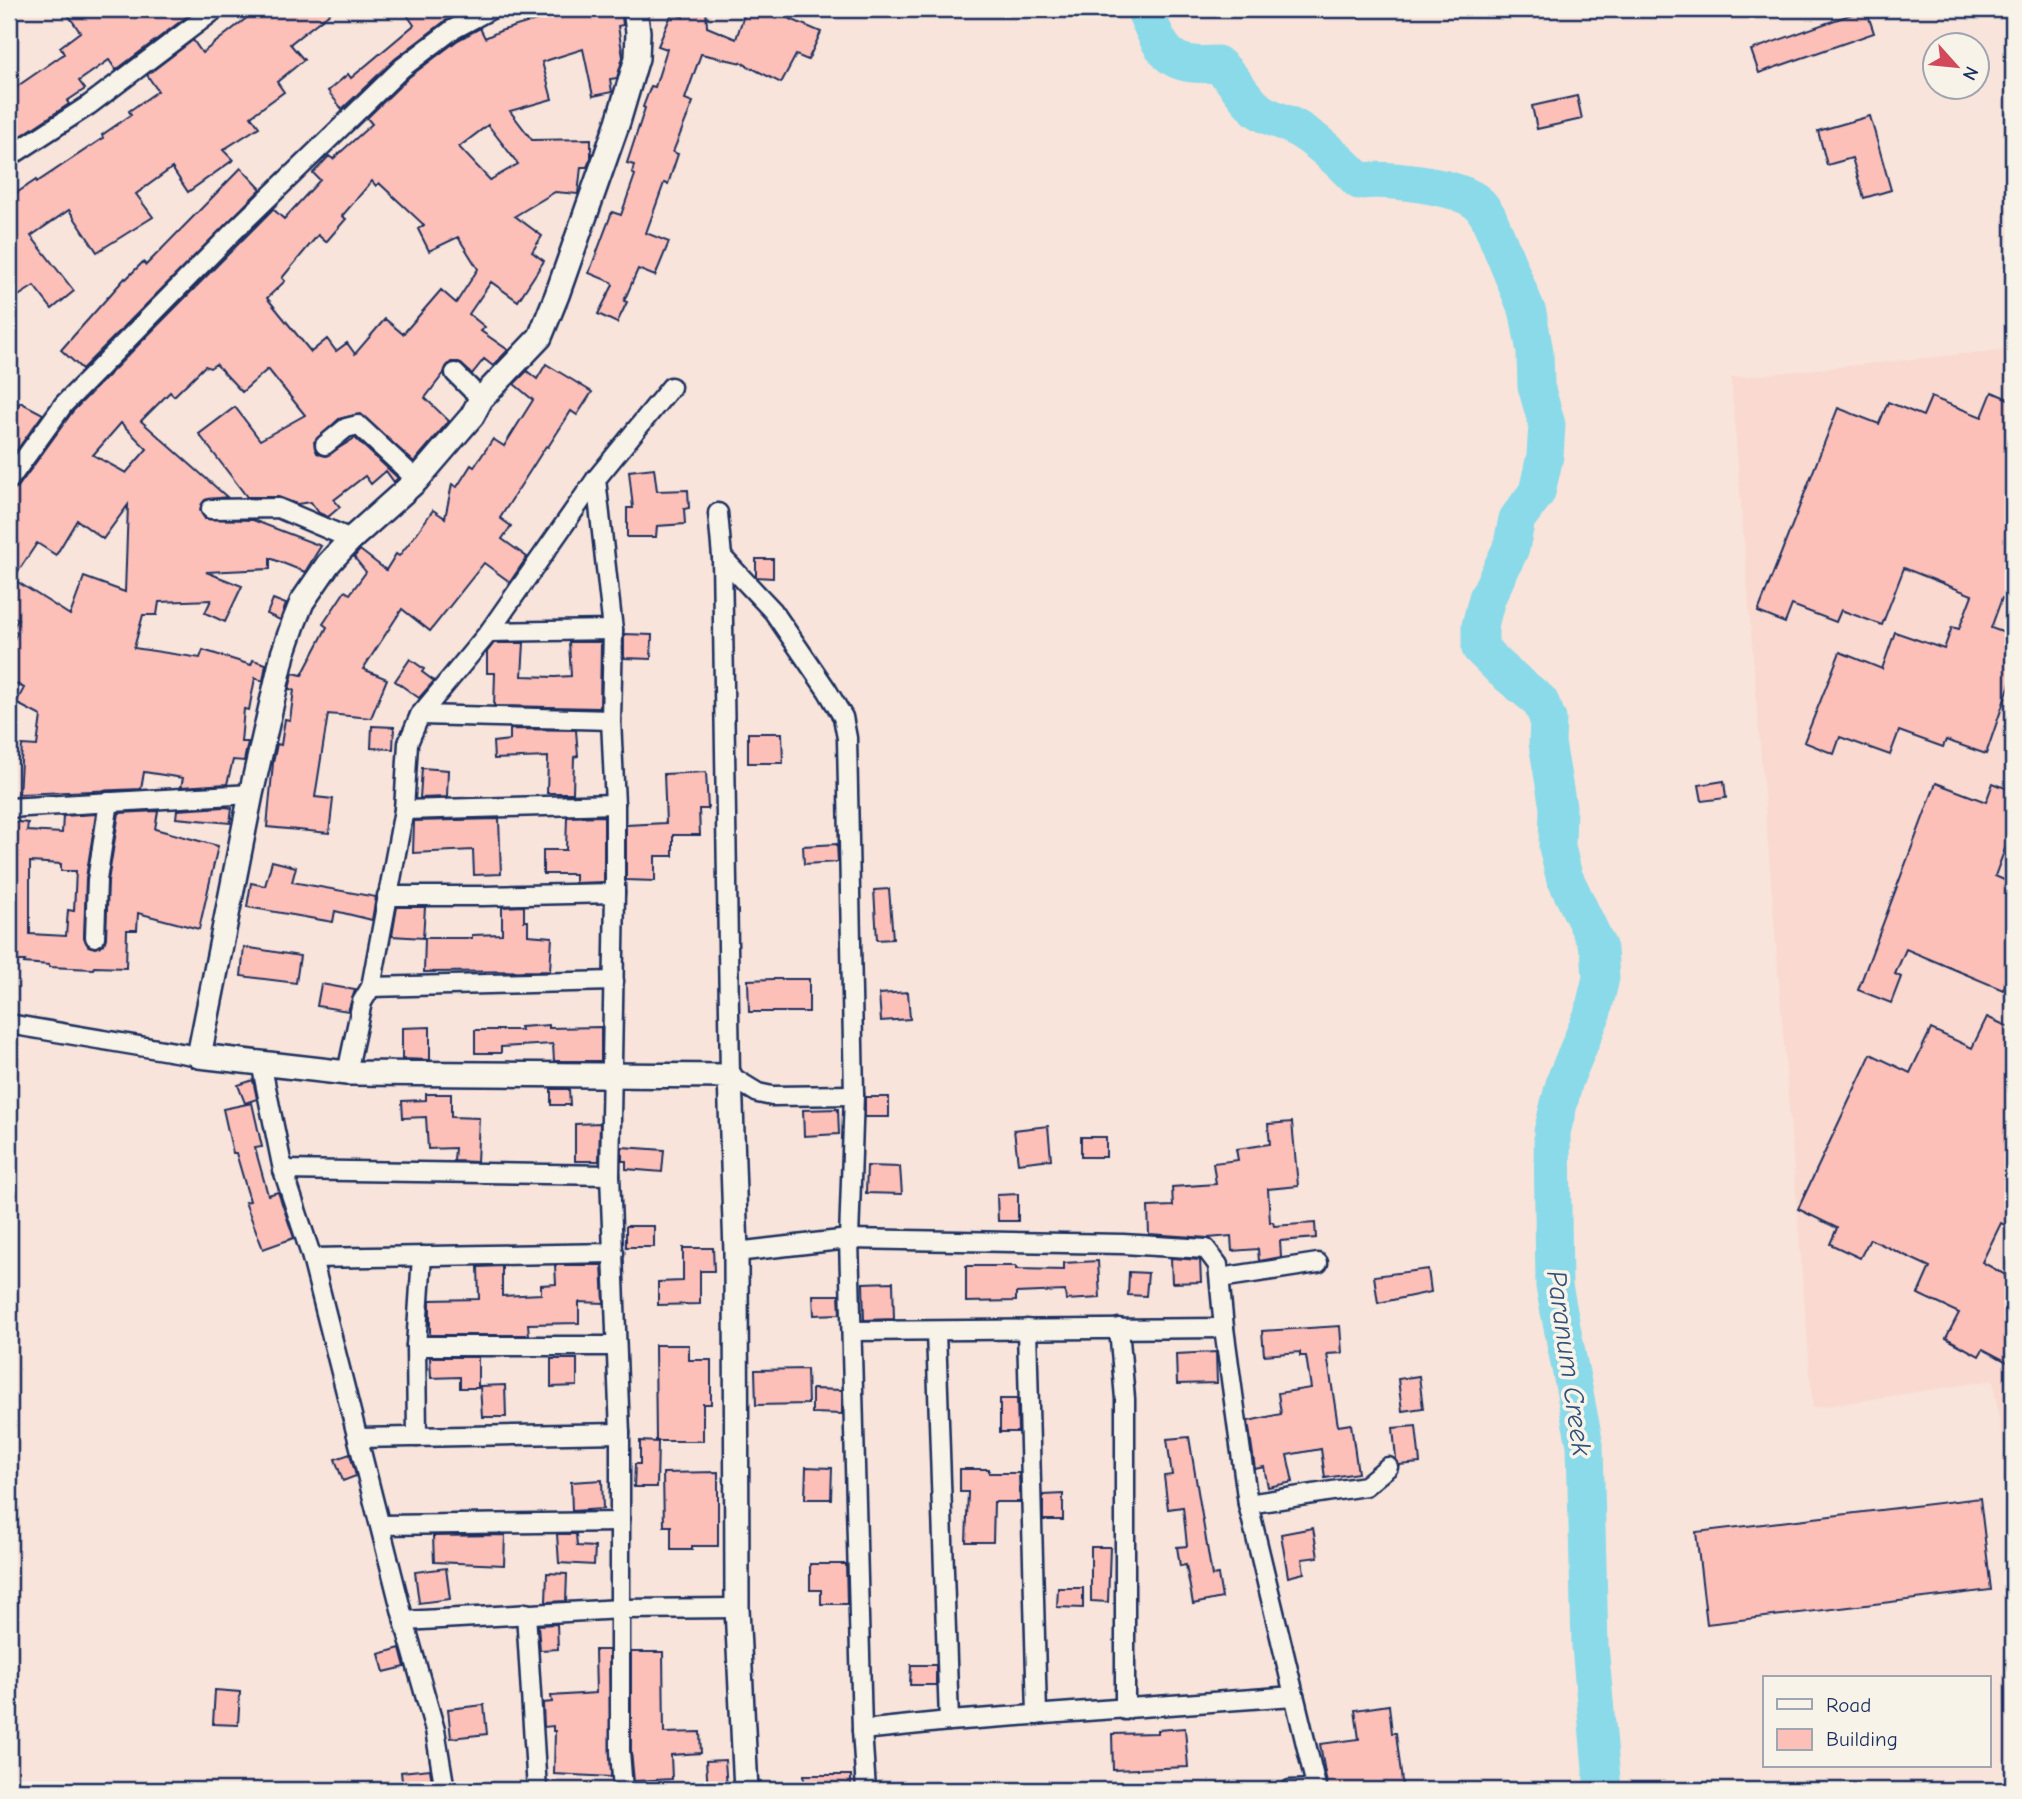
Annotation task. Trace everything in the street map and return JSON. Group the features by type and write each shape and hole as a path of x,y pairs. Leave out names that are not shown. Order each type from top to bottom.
{"street":[{"path":"9,157 89,105 216,9"},
{"path":"9,480 64,404 243,223 402,68 452,30 491,9"},
{"path":"199,1056 251,794 283,654 302,602 328,565 351,539 417,480 472,416 481,399 540,337 618,122 637,58 635,9"},
{"path":"455,373 481,399"},
{"path":"347,1073 362,1002 371,987 404,810 408,743 420,715 489,632 596,479 671,387"},
{"path":"325,445 346,428 358,425 417,480"},
{"path":"596,479 613,630 611,720 615,893 610,1175 620,1433 620,1751 623,1790"},
{"path":"211,509 278,508 351,539"},
{"path":"718,513 722,557 730,1076 736,1252 737,1608 746,1790"},
{"path":"722,557 773,611 843,717 847,738 854,1095 849,1239 862,1730 866,1790"},
{"path":"489,632 613,630"},
{"path":"420,715 611,720"},
{"path":"9,808 251,794"},
{"path":"95,937 97,880 109,802"},
{"path":"404,810 615,804"},
{"path":"387,896 483,897 615,893"},
{"path":"371,987 614,981"},
{"path":"9,1024 199,1056 347,1073 730,1076 758,1093 772,1096 854,1095"},
{"path":"261,1063 283,1170 312,1258 404,1620 435,1730 445,1790"},
{"path":"283,1170 610,1175"},
{"path":"736,1252 849,1239 1123,1244 1206,1249 1218,1265 1248,1504 1317,1790 1290,1790"},
{"path":"312,1258 614,1253"},
{"path":"417,1437 416,1346 422,1256"},
{"path":"1220,1278 1318,1264"},
{"path":"1119,1328 1125,1399 1125,1710"},
{"path":"852,1331 1224,1328"},
{"path":"1027,1329 1037,1715"},
{"path":"936,1331 949,1721"},
{"path":"416,1346 616,1346"},
{"path":"358,1438 620,1433"},
{"path":"1248,1504 1364,1486 1388,1467"},
{"path":"381,1525 620,1522"},
{"path":"404,1620 621,1609 737,1608"},
{"path":"526,1614 537,1790"},
{"path":"862,1730 949,1721 1294,1696"}],"shaded area":[{"path":"2013,349 2013,1508 1993,1380 1813,1408 1731,378"}],"building":[{"path":"64,9 197,9 116,70 109,60 79,81 85,89 67,101 69,104 9,144 9,92 64,54 60,47 80,32"},
{"path":"258,9 335,9 290,44 304,60 277,82 284,92 251,116 259,127 223,150 233,160 188,192 172,168 136,194 153,217 97,252 69,210 31,236 74,291 52,309 34,286 9,302 9,198 103,138 102,135 131,115 129,111 158,91 147,75 193,40 202,53"},
{"path":"403,9 467,9 445,21 395,59 342,109 328,91 348,74 351,78 414,25"},
{"path":"572,9 621,9 623,25 618,26 623,57 617,78 610,79 612,92 593,96 583,49 542,62 552,99 510,111 532,140 591,139 591,158 587,167 581,167 578,194 555,192 515,216 542,236 532,252 544,261 518,301 491,282 469,314 485,327 481,331 508,350 493,366 484,359 472,374 459,362 451,362 447,366 425,398 449,421 414,462 360,414 339,419 314,442 317,453 326,456 355,438 398,478 394,482 386,471 371,484 365,476 334,500 340,507 328,517 319,513 311,502 297,504 278,497 247,497 199,434 235,407 260,440 305,415 268,369 242,392 216,364 210,368 205,366 174,396 170,392 141,421 227,497 205,500 200,510 205,519 253,520 321,546 305,572 270,558 270,569 206,572 242,586 225,622 205,613 211,600 159,602 157,615 143,615 134,648 200,658 203,650 251,665 253,660 266,664 263,681 255,678 249,710 244,709 241,742 248,742 244,761 233,760 227,784 181,787 183,778 144,772 141,789 19,794 22,745 37,746 41,716 16,703 24,688 9,680 9,649 17,633 12,630 18,619 9,614 9,491 18,487 73,411 273,209 284,219 320,180 313,173 329,156 333,159 372,124 367,118 409,77 458,40 480,28 485,38","holes":["488,125 518,164 490,180 459,147","372,181 376,186 379,183 424,225 418,229 429,251 458,237 478,269 456,303 441,290 403,334 385,319 355,354 347,343 336,351 327,339 311,352 267,298 285,281 282,278 318,235 326,242 346,219 342,216","121,423 147,449 126,473 93,455","128,505 125,592 84,577 70,615 13,579 37,543 56,555 77,520 103,539"]},
{"path":"683,9 706,9 707,27 736,39 746,9 767,9 821,32 808,60 796,55 781,83 742,63 701,54 685,99 693,102 673,152 678,154 646,233 669,242 655,276 638,269 617,323 598,314 613,285 589,273 612,212 621,215 635,175 632,173 634,165 627,163 645,108 643,107 651,86 655,87 667,49 658,46 672,13 683,17"},
{"path":"1866,9 1874,33 1759,73 1751,50"},
{"path":"1577,96 1582,119 1537,129 1532,106"},
{"path":"1870,116 1891,190 1864,198 1852,158 1827,165 1818,131"},
{"path":"241,168 261,189 82,369 61,350 125,278 143,262 146,265"},
{"path":"546,364 592,392 577,415 571,411 500,518 511,526 502,539 527,557 510,582 484,563 430,631 402,609 363,669 387,679 371,718 328,714 315,797 333,799 329,833 267,827 277,744 281,745 285,719 290,720 294,690 289,689 293,673 302,675 327,627 323,624 345,591 350,594 366,572 354,557 360,550 386,570 433,510 445,518 452,484 457,487 493,439 504,446 533,400 514,384 527,371 537,379"},
{"path":"1992,392 2013,401 2013,603 2002,598 1991,628 2013,636 2013,675 1986,754 1946,740 1943,747 1899,731 1890,755 1840,737 1834,754 1804,742 1840,652 1882,669 1895,632 1944,649 1952,627 1959,629 1972,595 1904,568 1882,625 1841,610 1836,622 1792,605 1785,623 1758,612 1838,408 1879,424 1888,402 1923,416 1931,397 1982,417"},
{"path":"20,402 43,414 9,461 9,424"},
{"path":"654,468 657,491 688,490 689,508 684,509 685,524 657,526 656,537 627,537 627,508 633,508 629,471"},
{"path":"756,559 773,559 773,578 756,577"},
{"path":"273,599 286,604 280,620 267,614"},
{"path":"624,634 652,635 651,659 624,658"},
{"path":"569,642 601,642 600,708 494,706 495,673 487,673 487,652 494,643 524,643 522,676 555,677 571,676"},
{"path":"410,659 434,681 419,698 395,681"},
{"path":"372,726 394,727 393,749 371,748"},
{"path":"510,729 576,730 578,756 574,757 573,793 547,793 548,757 494,759 493,742 510,740"},
{"path":"748,733 782,733 783,763 748,763"},
{"path":"422,768 448,770 447,797 420,798"},
{"path":"706,772 708,809 699,809 700,835 673,835 673,856 655,856 655,881 626,880 626,825 666,823 664,774"},
{"path":"1724,781 1726,798 1702,801 1699,785"},
{"path":"1936,783 1986,802 1993,783 2013,791 2013,827 1995,876 2013,884 2013,966 2003,990 1906,949 1895,974 1901,977 1891,1003 1858,990"},
{"path":"232,808 230,823 176,818 177,810"},
{"path":"158,811 155,829 218,846 199,929 138,913 137,930 127,930 126,968 49,967 24,963 25,961 9,961 9,821 28,823 27,831 62,833 63,816 96,814 86,878 84,937 88,946 95,948 104,944 106,938 108,881 119,813","holes":["30,862 61,864 61,871 76,871 74,911 68,910 66,936 30,934"]},
{"path":"604,816 604,882 575,883 575,874 543,874 543,850 566,850 567,817"},
{"path":"499,819 501,874 474,875 473,850 413,853 414,821"},
{"path":"837,844 838,862 804,864 803,846"},
{"path":"272,861 296,867 292,882 376,897 372,920 335,911 333,922 247,907 251,883 265,886"},
{"path":"889,889 893,939 877,940 874,890"},
{"path":"524,906 528,935 552,937 550,971 424,972 425,938 472,938 472,935 502,934 502,907"},
{"path":"397,907 425,907 423,938 392,936"},
{"path":"244,947 300,956 296,983 241,976"},
{"path":"809,979 809,1012 749,1012 748,980"},
{"path":"321,984 355,990 348,1011 317,1006"},
{"path":"908,992 910,1019 881,1021 879,994"},
{"path":"1987,1017 2013,1029 2013,1229 2001,1223 1982,1262 2013,1279 2013,1365 1983,1349 1979,1356 1946,1338 1959,1313 1918,1294 1930,1267 1870,1239 1860,1258 1830,1244 1837,1228 1798,1209 1871,1054 1910,1073 1931,1029 1972,1048"},
{"path":"549,1025 549,1028 601,1027 601,1061 554,1061 553,1044 501,1047 501,1053 475,1053 475,1030 521,1030 520,1027"},
{"path":"430,1027 430,1060 402,1059 402,1028"},
{"path":"253,1080 257,1099 245,1103 238,1085"},
{"path":"551,1089 569,1089 570,1105 551,1105"},
{"path":"426,1094 451,1094 451,1117 479,1118 477,1162 454,1161 455,1148 428,1149 426,1117 403,1118 402,1101 426,1100"},
{"path":"865,1097 889,1097 889,1117 865,1117"},
{"path":"252,1103 262,1147 255,1148 268,1195 278,1192 294,1238 263,1249 245,1202 250,1201 236,1153 233,1153 223,1109"},
{"path":"838,1109 839,1134 804,1136 803,1110"},
{"path":"1292,1122 1298,1186 1268,1189 1270,1222 1273,1222 1274,1226 1315,1223 1316,1238 1280,1241 1281,1257 1259,1261 1258,1249 1232,1251 1231,1236 1208,1238 1149,1234 1148,1207 1173,1206 1172,1187 1216,1184 1213,1163 1238,1160 1236,1149 1270,1144 1268,1124"},
{"path":"600,1123 599,1161 575,1161 575,1124"},
{"path":"1048,1126 1051,1159 1018,1163 1014,1130"},
{"path":"1081,1137 1106,1137 1106,1157 1081,1157"},
{"path":"622,1147 664,1150 662,1172 626,1169 626,1161 622,1161"},
{"path":"867,1166 900,1167 902,1194 866,1193"},
{"path":"1018,1194 1018,1221 998,1221 997,1195"},
{"path":"626,1226 654,1226 654,1247 626,1247"},
{"path":"683,1248 713,1248 714,1271 700,1271 700,1304 658,1305 658,1282 683,1281"},
{"path":"1171,1258 1200,1260 1201,1282 1172,1283"},
{"path":"1098,1261 1100,1298 1066,1300 1065,1291 1016,1293 1016,1301 966,1302 966,1266 1064,1270 1064,1263"},
{"path":"555,1265 602,1265 604,1303 579,1302 579,1323 528,1324 529,1335 430,1335 430,1300 479,1299 478,1267 502,1266 502,1296 541,1294 541,1285 556,1284"},
{"path":"1428,1269 1431,1292 1378,1303 1374,1276"},
{"path":"1129,1272 1148,1273 1146,1296 1128,1295"},
{"path":"893,1282 894,1319 864,1320 863,1283"},
{"path":"813,1295 839,1295 840,1314 814,1315"},
{"path":"1340,1326 1342,1353 1327,1354 1338,1426 1351,1424 1358,1473 1325,1478 1321,1449 1287,1455 1293,1482 1268,1487 1264,1467 1255,1469 1248,1421 1281,1414 1278,1393 1311,1388 1306,1356 1300,1356 1300,1352 1264,1355 1262,1331"},
{"path":"655,1345 689,1345 689,1360 711,1360 711,1404 703,1404 703,1441 656,1441"},
{"path":"1216,1352 1217,1383 1177,1384 1176,1354"},
{"path":"430,1357 478,1357 478,1388 460,1388 460,1377 431,1378"},
{"path":"551,1359 577,1359 577,1386 551,1387"},
{"path":"807,1369 808,1404 756,1405 755,1370"},
{"path":"1419,1376 1423,1408 1402,1411 1398,1379"},
{"path":"505,1385 506,1417 482,1417 480,1386"},
{"path":"812,1389 842,1390 842,1414 812,1413"},
{"path":"1000,1399 1017,1399 1018,1432 1000,1432"},
{"path":"1416,1426 1420,1463 1399,1465 1393,1428"},
{"path":"1189,1437 1212,1576 1218,1575 1222,1598 1193,1604 1186,1565 1180,1566 1177,1547 1187,1546 1183,1507 1168,1509 1164,1476 1172,1475 1167,1439"},
{"path":"640,1441 658,1442 657,1487 634,1487 635,1464 640,1464"},
{"path":"350,1454 356,1476 343,1481 335,1459"},
{"path":"806,1467 832,1468 831,1499 805,1499"},
{"path":"960,1469 1019,1473 1020,1502 994,1502 993,1542 966,1542 968,1492 960,1492"},
{"path":"718,1472 718,1546 692,1546 692,1550 671,1550 671,1526 664,1526 663,1473"},
{"path":"602,1480 603,1509 572,1511 571,1482"},
{"path":"1063,1494 1063,1520 1043,1520 1043,1495"},
{"path":"1980,1498 1991,1590 1707,1624 1696,1532"},
{"path":"1313,1528 1318,1557 1302,1559 1304,1573 1288,1577 1281,1534"},
{"path":"557,1534 576,1534 577,1546 595,1547 594,1565 559,1563"},
{"path":"505,1535 504,1565 434,1562 433,1536"},
{"path":"1091,1547 1110,1547 1108,1602 1091,1601"},
{"path":"810,1564 846,1564 847,1604 821,1604 821,1590 810,1590"},
{"path":"446,1568 450,1599 419,1603 415,1572"},
{"path":"547,1573 567,1574 566,1601 546,1602"},
{"path":"1058,1588 1083,1588 1083,1608 1057,1607"},
{"path":"557,1624 558,1649 540,1650 538,1625"},
{"path":"400,1648 405,1667 384,1672 379,1654"},
{"path":"595,1650 609,1650 611,1777 554,1774 555,1731 553,1726 544,1727 543,1703 552,1702 551,1696 596,1693"},
{"path":"631,1652 663,1652 664,1733 700,1732 701,1753 671,1755 672,1779 634,1781 631,1751"},
{"path":"911,1665 936,1665 936,1685 910,1685"},
{"path":"215,1690 240,1692 238,1725 213,1724"},
{"path":"484,1705 487,1734 451,1738 448,1709"},
{"path":"1389,1705 1392,1733 1396,1733 1403,1790 1328,1790 1320,1744 1359,1739 1355,1710"},
{"path":"1185,1728 1188,1767 1113,1770 1112,1734 1158,1733 1158,1730"},
{"path":"725,1760 727,1789 708,1790 706,1761"},
{"path":"430,1769 433,1789 403,1790 401,1772"},
{"path":"804,1775 851,1775 851,1790 804,1790"}],"waterway":[{"name":"Paranum Creek","path":"1144,9 1156,36 1168,54 1186,63 1217,64 1257,109 1313,139 1359,181 1403,182 1438,187 1478,203 1488,216 1528,313 1535,352 1536,386 1547,425 1545,456 1537,492 1517,519 1511,548 1487,598 1480,626 1480,648 1540,701 1548,719 1547,743 1558,807 1557,847 1564,876 1599,949 1601,978 1592,1015 1565,1080 1552,1132 1554,1286 1585,1445 1590,1646 1603,1790"}]}
